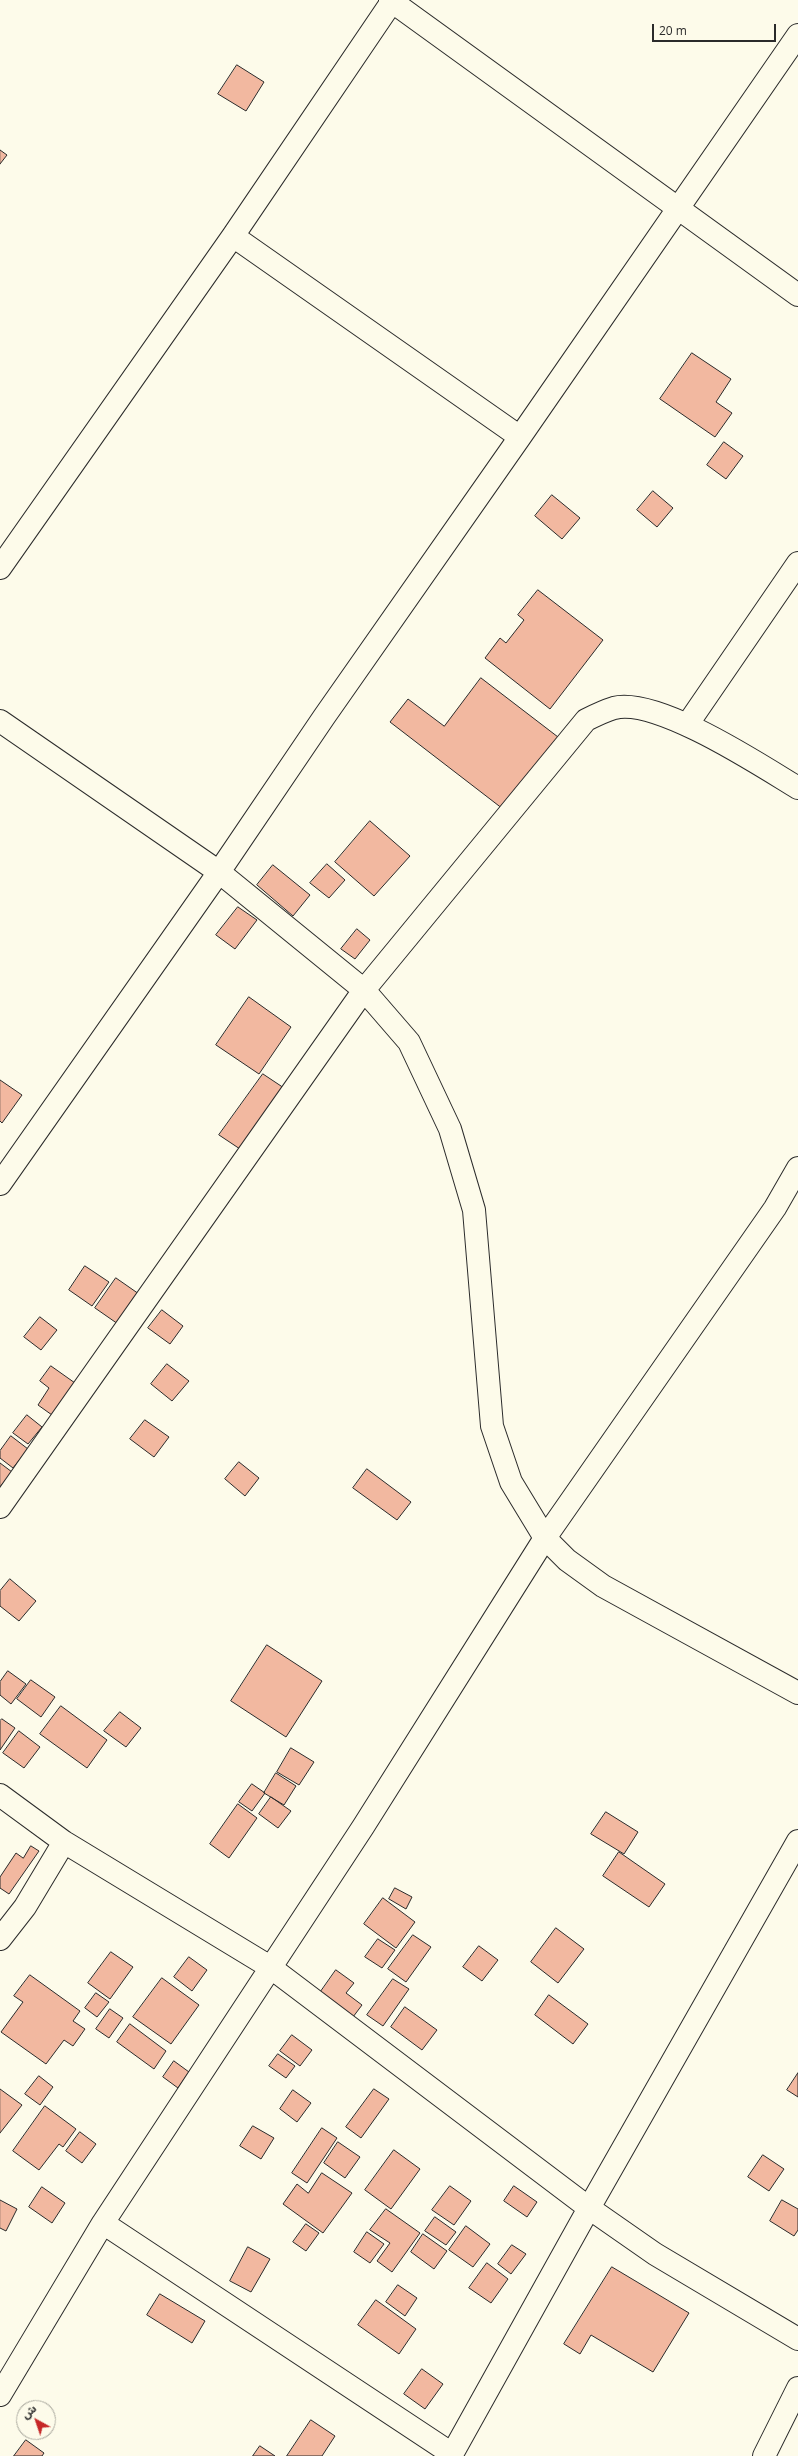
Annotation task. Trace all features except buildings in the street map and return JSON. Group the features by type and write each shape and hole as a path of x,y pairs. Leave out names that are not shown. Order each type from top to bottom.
{"street":[{"path":"0,568 233,236 392,1 798,295"},
{"path":"2,1175 219,872 324,717 520,438 798,35"},
{"path":"233,236 520,438"},
{"path":"687,725 798,563"},
{"path":"0,1507 364,990 586,720 614,708 641,709 687,725 734,749 798,788"},
{"path":"0,720 219,872 364,990 410,1042 450,1129 474,1210 492,1426 511,1482 545,1538 567,1560 603,1586 798,1693"},
{"path":"0,2395 103,2224 363,1827 545,1538 775,1208 798,1168"},
{"path":"0,1795 64,1842 270,1967 588,2208 655,2254 798,2339"},
{"path":"103,2224 452,2455 588,2208 798,1841"},
{"path":"0,1940 26,1907 64,1842"},
{"path":"764,2456 798,2388"}]}
